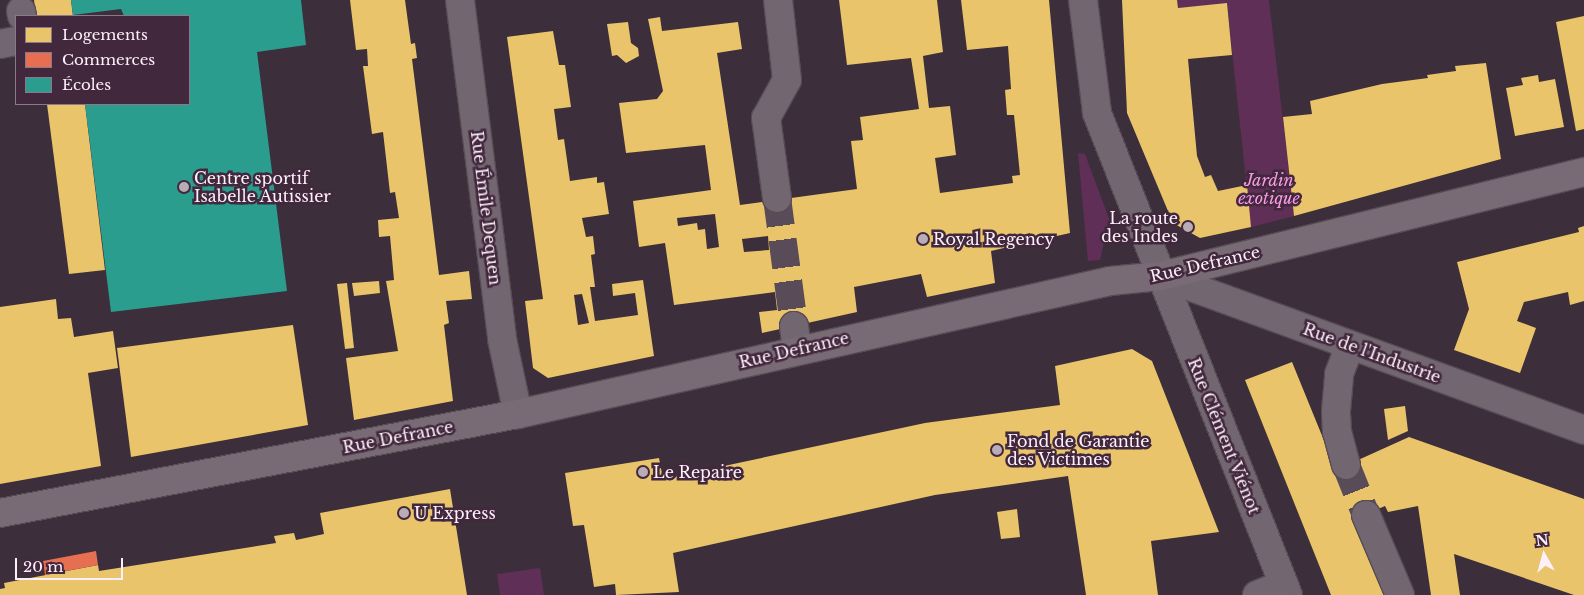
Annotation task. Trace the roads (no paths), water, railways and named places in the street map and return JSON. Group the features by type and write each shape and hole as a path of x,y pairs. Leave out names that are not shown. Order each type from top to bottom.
{"main road":[{"name":"Rue Defrance","path":"0,513 518,414 795,337 1110,281 1161,276 1584,172"}],"street":[{"name":"Rue Émile Dequen","path":"460,0 502,339 518,414"},
{"path":"777,198 766,118 788,80 778,0"},
{"name":"Rue Clément Viénot","path":"1082,0 1097,113 1286,589"},
{"path":"0,44 15,41"},
{"name":"Rue de l'Industrie","path":"1161,276 1584,430"},
{"path":"1346,465 1337,432 1336,411 1339,374 1350,345"},
{"path":"1366,514 1400,595"},
{"path":"1257,595 1286,589"}],"tunnel":[{"path":"777,198 794,326"},
{"path":"1346,465 1366,515"}],"place":[{"name":"Centre sportif Isabelle Autissier","path":"184,187"},
{"name":"La route des Indes","path":"1188,227"},
{"name":"Royal Regency","path":"923,239"},
{"name":"Fond de Garantie des Victimes","path":"997,450"},
{"name":"Le Repaire","path":"643,472"},
{"name":"U Express","path":"404,513"}],"park label":[{"name":"Jardin exotique","path":"1269,189"}]}
